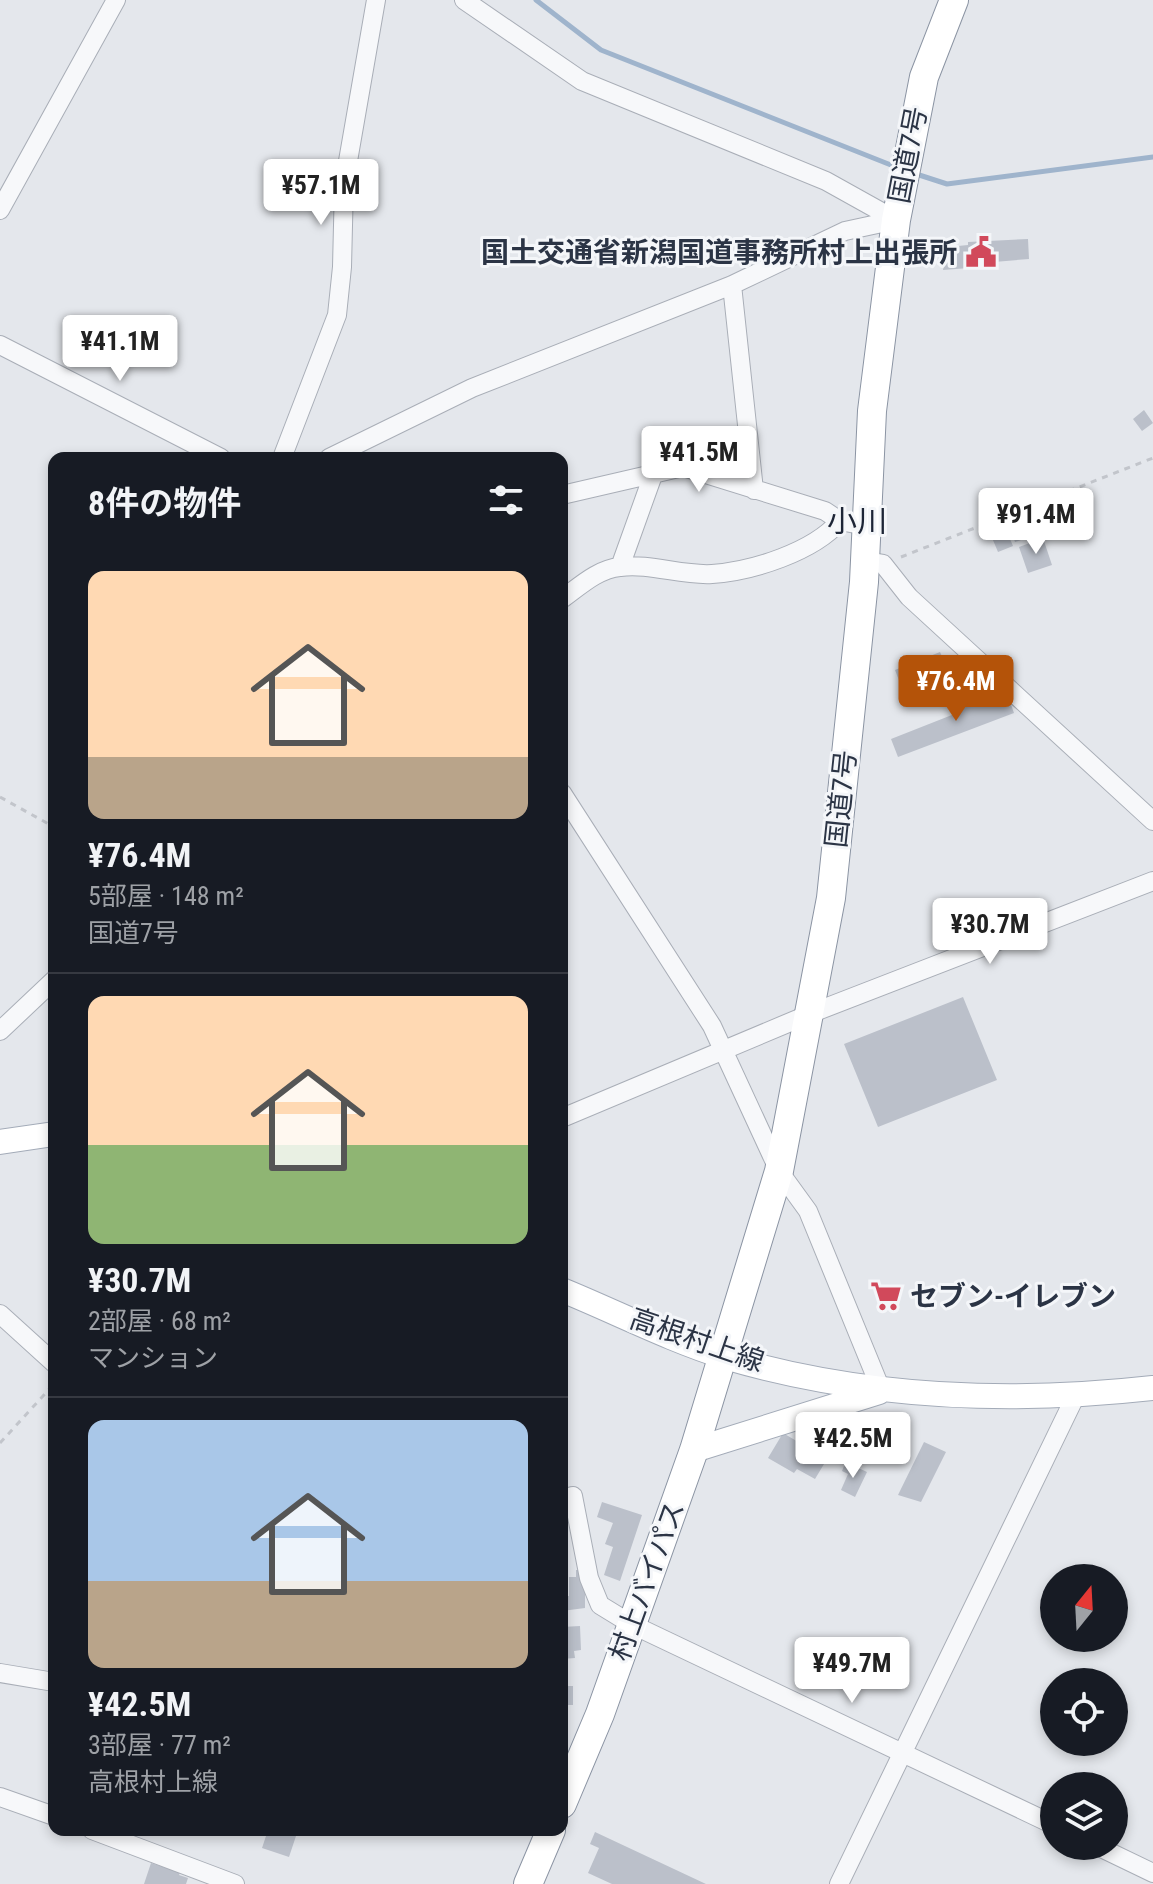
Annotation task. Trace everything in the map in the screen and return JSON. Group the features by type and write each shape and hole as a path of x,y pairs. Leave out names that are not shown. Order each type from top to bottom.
{"highway":[{"name":"国道7号","path":"725,1356 779,1171 812,1013 831,898 873,563 853,524 872,411 896,220 924,77 954,0"},
{"name":"村上バイパス","path":"568,1790 600,1714 725,1356"},
{"path":"528,1884 548,1836"}],"main road":[{"path":"0,1142 48,1135"},
{"name":"高根村上線","path":"568,1292 725,1356 882,1392 1075,1397 1153,1388"},
{"name":"高根村上線","path":"694,1450 882,1392"}],"street":[{"path":"0,210 116,0"},
{"path":"284,452 337,315 342,267 344,184 376,0"},
{"path":"464,0 582,81 826,181 896,220"},
{"path":"341,452 472,388 732,285 845,231 896,220"},
{"path":"732,285 754,490"},
{"path":"0,345 209,452"},
{"path":"568,494 683,467 825,511 853,524"},
{"path":"620,567 653,475"},
{"path":"568,595 596,574 620,567 712,574 761,563 853,524"},
{"path":"873,563 1153,821"},
{"path":"568,802 659,939 724,1050 779,1171 808,1211 882,1392"},
{"path":"568,1115 812,1013 1153,881"},
{"path":"0,1031 48,986"},
{"path":"0,1314 48,1358"},
{"path":"839,1884 1075,1397"},
{"path":"568,1497 573,1496 589,1578 600,1605 631,1624 1040,1818"},
{"path":"0,1673 48,1681"},
{"path":"0,1797 48,1814"},
{"path":"108,1836 235,1884"},
{"path":"1126,1860 1153,1873"}],"path":[{"path":"873,563 1153,458"},
{"path":"0,797 48,824"},
{"path":"0,1443 48,1391"}],"building":[{"path":"1028,239 1029,259 994,262 995,266 943,270 948,247 968,245 968,242"},
{"path":"1144,410 1153,423 1142,431 1133,419"},
{"path":"1021,521 1027,538 1015,542 1009,525"},
{"path":"1005,527 1013,546 998,552 990,533"},
{"path":"1043,538 1052,565 1028,573 1019,547"},
{"path":"940,652 946,665 900,683 895,670"},
{"path":"1005,688 1014,713 898,757 891,739 962,711 960,706"},
{"path":"963,997 997,1080 878,1127 844,1044"},
{"path":"783,1433 827,1459 815,1479 797,1469 794,1473 768,1458"},
{"path":"924,1442 946,1452 921,1502 898,1495"},
{"path":"852,1465 867,1472 855,1497 841,1490 848,1474 842,1471 844,1466 850,1469"},
{"path":"602,1502 642,1515 620,1581 604,1575 613,1547 605,1544 613,1523 597,1517"},
{"path":"576,1570 585,1570 585,1608 568,1610 569,1577 576,1577"},
{"path":"580,1626 581,1650 574,1651 575,1658 568,1659 568,1627"},
{"path":"568,1686 573,1686 573,1705 568,1705"},
{"path":"595,1832 706,1884 612,1884 588,1873 599,1848 590,1844"},
{"path":"266,1836 296,1836 289,1857 262,1848"},
{"path":"151,1863 169,1869 171,1864 182,1867 179,1875 188,1878 186,1884 144,1884"}],"waterway":[{"path":"536,0 601,50 896,167"},
{"path":"913,173 947,184 1153,157"}],"place":[{"name":"国土交通省新潟国道事務所村上出張所","path":"981,252"},
{"name":"セブン-イレブン","path":"886,1296"}],"district":[{"name":"小川","path":"857,521"}]}
